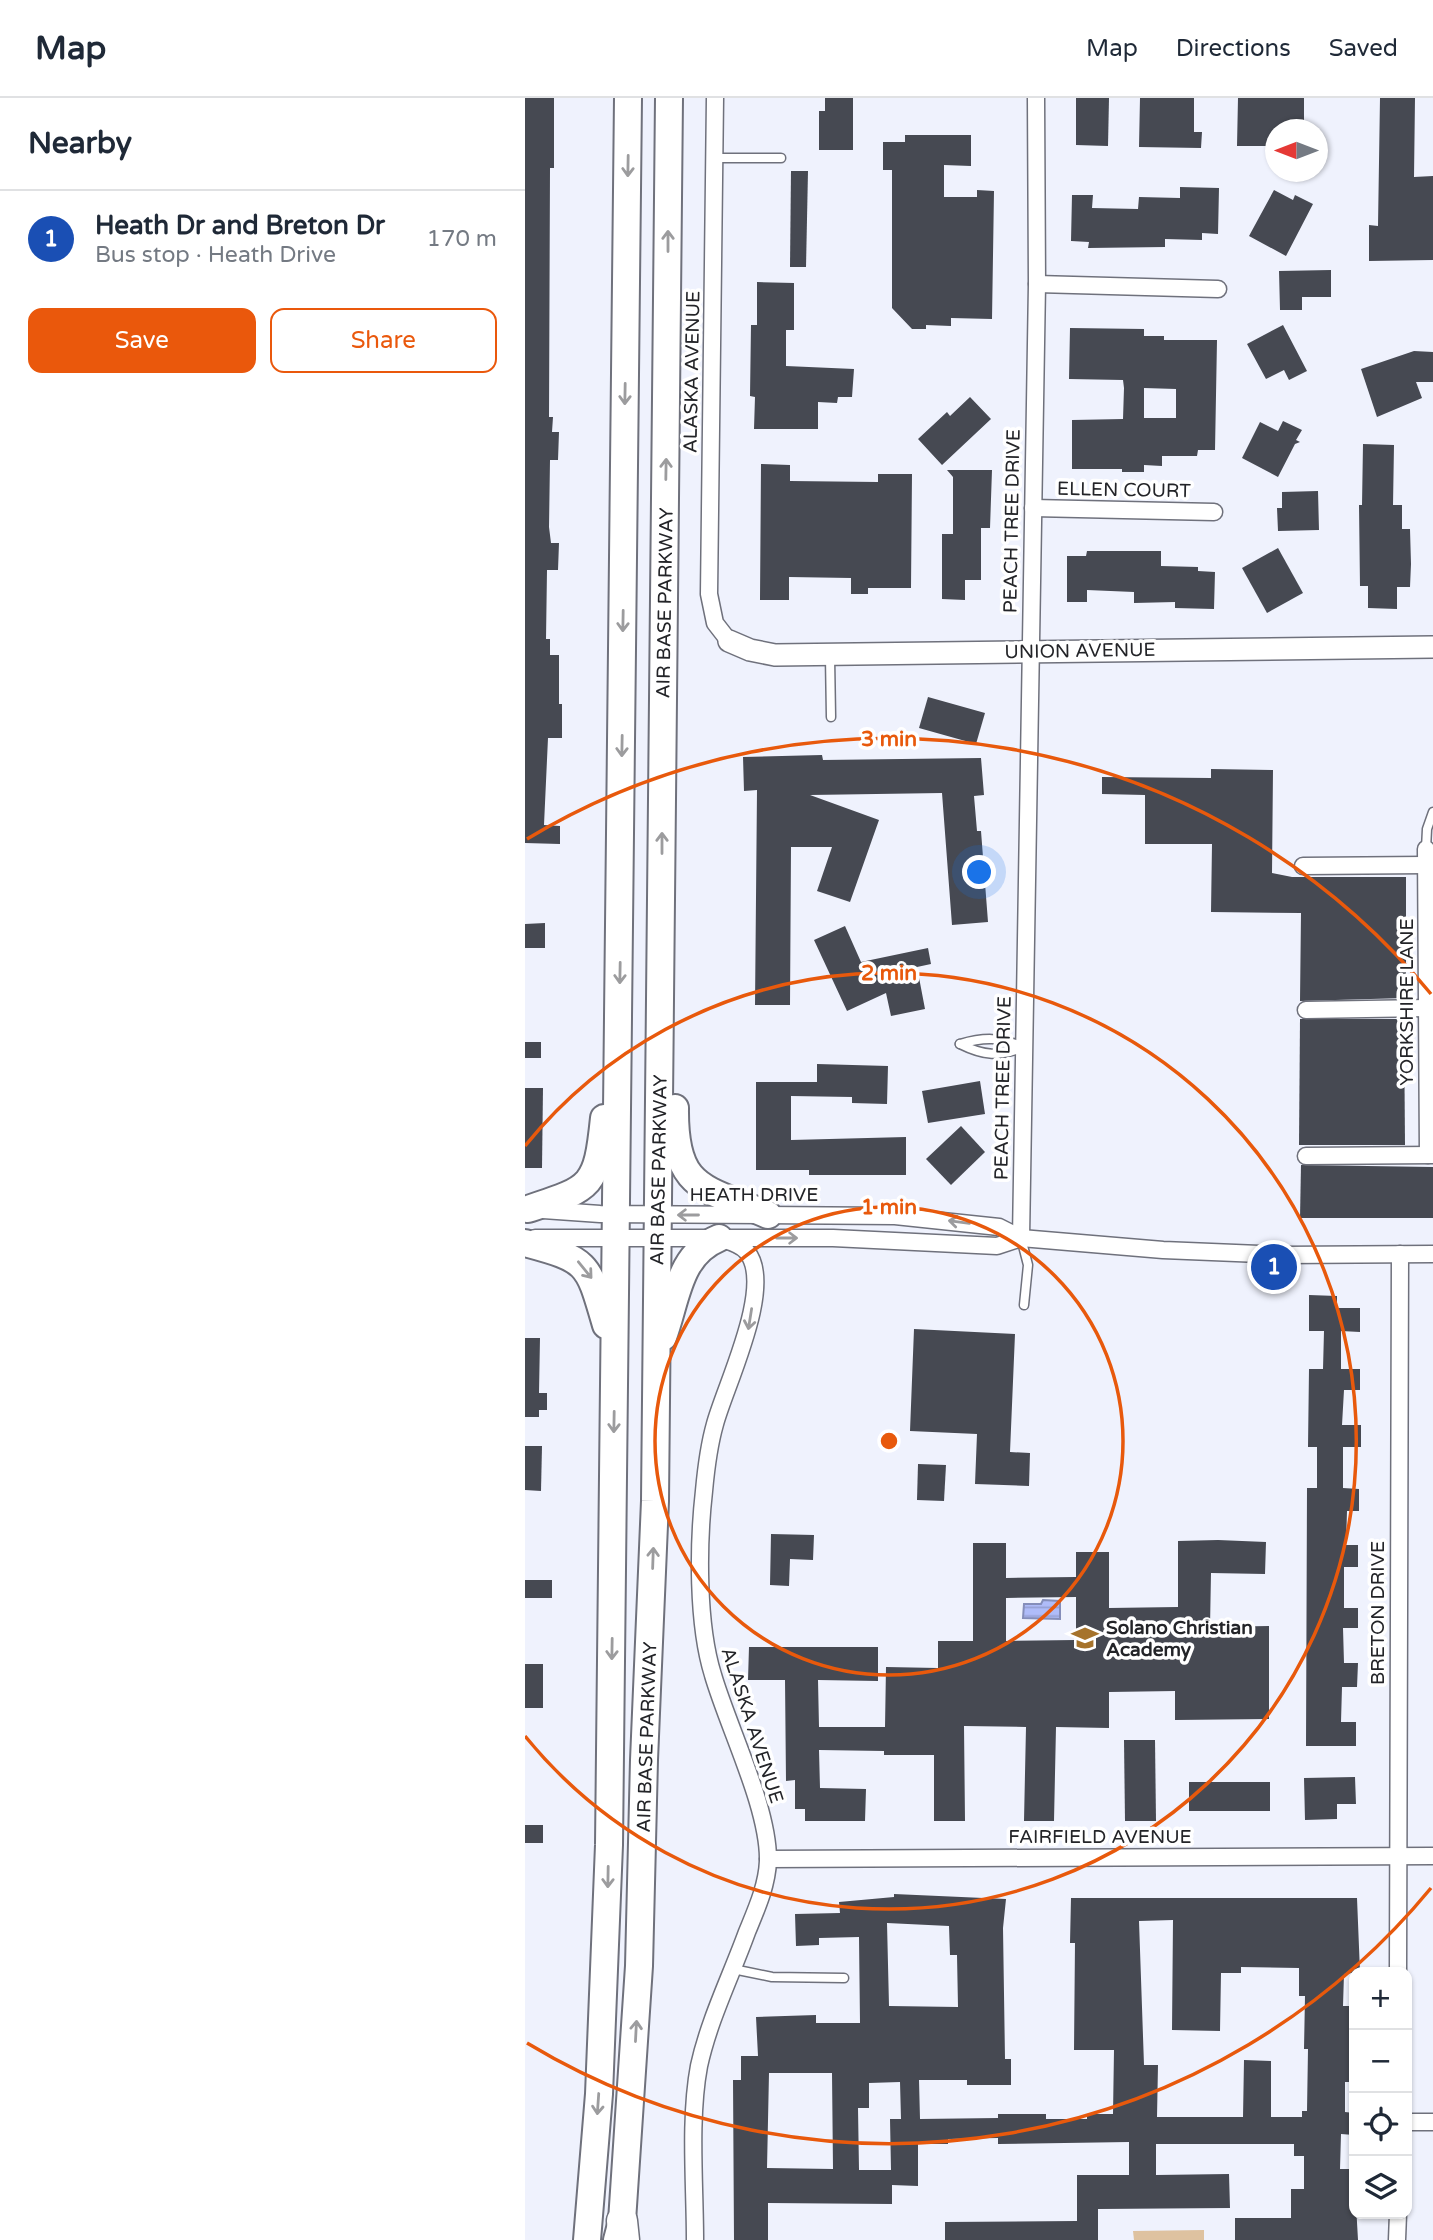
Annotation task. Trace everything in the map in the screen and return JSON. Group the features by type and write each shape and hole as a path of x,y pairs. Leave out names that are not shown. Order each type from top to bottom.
{"main road":[{"name":"AIR BASE PARKWAY","path":"587,2240 606,1966 617,1226 628,98"},
{"name":"AIR BASE PARKWAY","path":"621,2234 639,1966 643,1760 655,1501 669,98"},
{"path":"661,911 676,1017 675,1135 679,1153 686,1169 706,1191 768,1216"},
{"path":"527,1208 566,1198 591,1180 601,1149 606,1104 619,1045"},
{"path":"656,1355 689,1261 701,1246 719,1238"},
{"path":"525,1240 580,1261 591,1274 615,1353"}],"street":[{"name":"ALASKA AVENUE","path":"715,98 709,594 715,623 729,641"},
{"name":"PEACH TREE DRIVE","path":"1021,1238 1037,284 1036,98"},
{"path":"1037,284 1217,289"},
{"name":"ELLEN COURT","path":"1033,508 1214,512"},
{"name":"UNION AVENUE","path":"729,641 750,650 775,655 1433,647"},
{"path":"1303,866 1426,857"},
{"name":"YORKSHIRE LANE","path":"1426,857 1431,1155"},
{"path":"1306,1010 1429,1004"},
{"path":"1306,1156 1431,1155"},
{"name":"HEATH DRIVE","path":"527,1208 617,1226 657,1227 768,1216 921,1218 999,1227 1021,1238"},
{"name":"HEATH DRIVE","path":"525,1240 617,1226 657,1227 719,1238 894,1240 997,1246 1021,1238 1269,1255 1433,1254"},
{"name":"ALASKA AVENUE","path":"695,2240 699,2066 759,1899 768,1859 764,1829 704,1644 701,1618 703,1493 714,1426 748,1330 753,1297 754,1270 748,1252 719,1238"},
{"name":"BRETON DRIVE","path":"1398,1967 1400,1254"},
{"name":"FAIRFIELD AVENUE","path":"768,1859 1433,1856"},
{"path":"1412,2122 1433,2122"},
{"path":"1398,2219 1398,2240"}],"lane":[{"path":"714,158 781,158"},
{"path":"830,654 831,717"},
{"path":"1426,857 1427,829 1433,812"},
{"path":"981,1038 1004,1038 1024,1046 1003,1055 980,1054 960,1044 981,1038"},
{"path":"1021,1238 1028,1265 1024,1305"},
{"path":"733,1969 772,1978 844,1978"}],"shaded area":[{"path":"1204,2230 1204,2240 1134,2240 1133,2231"}],"water":[{"path":"1043,1600 1060,1601 1060,1619 1023,1618 1024,1604 1041,1604"}],"building":[{"path":"525,98 554,98 554,168 550,168 549,417 553,417 552,432 559,432 558,460 550,460 549,527 551,543 559,543 558,570 547,570 546,639 550,639 550,655 559,655 562,738 548,738 544,825 560,826 560,844 525,843"},
{"path":"825,98 853,98 853,150 819,150 819,111 825,111"},
{"path":"1076,98 1109,98 1108,146 1076,145"},
{"path":"1140,98 1194,98 1194,132 1202,132 1201,148 1139,147"},
{"path":"1238,98 1304,98 1304,119 1265,119 1265,146 1237,146"},
{"path":"1380,98 1415,98 1414,177 1433,176 1433,260 1369,261 1369,225 1378,226"},
{"path":"905,135 971,135 971,166 944,165 944,197 977,197 977,190 994,191 992,319 951,318 951,326 926,325 926,329 912,329 892,308 892,170 883,170 883,142 905,142"},
{"path":"791,171 808,171 806,267 790,267"},
{"path":"1180,187 1219,188 1218,234 1202,233 1202,240 1165,239 1165,247 1088,248 1089,242 1071,241 1072,195 1093,195 1092,208 1138,209 1139,197 1180,198"},
{"path":"1274,190 1293,200 1295,195 1313,204 1286,256 1249,236"},
{"path":"1331,270 1331,297 1302,297 1302,310 1280,310 1279,271"},
{"path":"757,282 794,283 794,330 786,330 786,366 854,369 852,397 838,397 837,403 818,402 818,429 754,429 755,397 750,396 751,325 757,325"},
{"path":"1283,325 1307,371 1289,380 1284,370 1266,379 1247,344"},
{"path":"1070,328 1144,329 1144,336 1164,336 1164,340 1217,340 1215,450 1198,450 1197,456 1162,456 1162,466 1144,465 1144,472 1072,469 1072,420 1123,419 1124,388 1123,380 1069,379","holes":["1144,388 1176,389 1176,418 1144,418"]},
{"path":"1414,351 1433,352 1433,382 1416,382 1422,398 1377,417 1361,369"},
{"path":"970,397 991,419 942,465 918,439 947,412 950,416"},
{"path":"1283,421 1302,430 1296,440 1300,442 1295,444 1278,477 1242,458 1260,422 1278,431"},
{"path":"1363,444 1394,445 1393,505 1402,505 1402,529 1410,529 1411,564 1410,587 1397,587 1397,609 1368,608 1368,586 1360,586 1359,505 1362,505"},
{"path":"761,464 790,465 790,481 878,482 878,474 912,474 911,588 868,588 868,594 851,594 851,578 789,577 789,600 760,600"},
{"path":"947,470 992,470 990,528 981,528 981,580 965,580 965,600 942,599 942,534 953,534 953,477"},
{"path":"1318,491 1319,530 1278,531 1277,508 1282,508 1282,492"},
{"path":"1278,548 1303,593 1267,613 1242,568"},
{"path":"1087,551 1161,551 1161,566 1198,567 1198,571 1215,572 1214,609 1175,608 1175,602 1134,603 1134,592 1087,590 1087,602 1067,602 1067,556 1086,556"},
{"path":"928,697 985,713 976,744 919,728"},
{"path":"822,755 823,760 981,758 984,795 974,796 977,831 981,831 988,922 952,925 942,793 810,795 879,820 850,902 817,891 832,847 791,847 790,1005 755,1005 757,790 744,791 743,757"},
{"path":"1211,769 1273,770 1272,873 1292,877 1406,877 1406,998 1300,1001 1301,913 1211,912 1212,844 1145,844 1145,795 1102,794 1102,777 1211,778"},
{"path":"545,923 545,948 525,948 525,924"},
{"path":"845,926 861,962 928,948 931,964 917,967 925,1009 891,1016 886,993 847,1011 814,940"},
{"path":"1300,1019 1404,1019 1405,1145 1299,1145"},
{"path":"525,1042 541,1042 541,1058 525,1058"},
{"path":"817,1064 888,1066 887,1104 852,1103 852,1097 791,1096 791,1140 906,1137 906,1175 809,1175 809,1170 756,1170 756,1082 817,1082"},
{"path":"980,1081 985,1114 928,1123 922,1091"},
{"path":"525,1088 543,1088 542,1168 525,1168"},
{"path":"961,1126 985,1152 951,1185 926,1159"},
{"path":"1301,1165 1433,1167 1433,1218 1300,1218"},
{"path":"1309,1295 1337,1296 1337,1308 1360,1308 1360,1332 1341,1331 1341,1369 1360,1369 1360,1390 1344,1390 1342,1425 1361,1425 1361,1447 1343,1447 1343,1488 1359,1489 1359,1511 1347,1511 1346,1545 1358,1545 1358,1567 1344,1567 1344,1608 1358,1608 1358,1628 1343,1628 1344,1663 1358,1663 1357,1687 1342,1687 1341,1722 1356,1722 1356,1746 1306,1746 1307,1488 1317,1488 1317,1447 1308,1447 1309,1369 1323,1369 1324,1331 1309,1331"},
{"path":"914,1329 1015,1334 1010,1452 1030,1453 1029,1486 975,1484 977,1434 910,1431"},
{"path":"525,1338 540,1338 539,1393 547,1393 547,1410 539,1410 539,1417 525,1417"},
{"path":"525,1446 542,1446 541,1491 525,1490"},
{"path":"918,1464 946,1465 944,1501 917,1500"},
{"path":"771,1534 814,1535 813,1560 790,1559 789,1586 770,1585"},
{"path":"1178,1541 1266,1542 1265,1574 1211,1573 1210,1627 1269,1626 1269,1719 1175,1720 1175,1691 1109,1692 1109,1728 1056,1727 1054,1821 1024,1821 1026,1727 964,1726 965,1821 934,1821 934,1755 884,1755 884,1751 819,1750 820,1788 866,1789 865,1821 805,1821 805,1809 795,1809 795,1780 786,1781 785,1680 748,1680 749,1647 878,1647 878,1681 818,1680 819,1727 885,1727 886,1667 938,1668 938,1641 973,1641 973,1543 1006,1543 1006,1578 1076,1577 1076,1552 1109,1552 1109,1608 1178,1607","holes":["1076,1597 1076,1640 1006,1641 1006,1598"]},
{"path":"525,1580 552,1580 552,1598 525,1598"},
{"path":"525,1664 543,1664 543,1708 525,1708"},
{"path":"1124,1740 1155,1740 1156,1821 1125,1821"},
{"path":"1355,1777 1356,1804 1337,1804 1337,1819 1305,1820 1304,1778"},
{"path":"1189,1782 1270,1782 1270,1811 1189,1811"},
{"path":"525,1825 543,1825 543,1843 525,1843"},
{"path":"894,1894 1006,1899 1003,1928 1005,2059 1011,2059 1011,2085 967,2085 967,2080 919,2080 920,2119 1046,2114 1046,2119 1087,2119 1087,2114 1113,2114 1114,2050 1074,2050 1075,1943 1070,1943 1071,1898 1357,1898 1360,1967 1349,1967 1349,1973 1344,1974 1343,2006 1349,2006 1349,2082 1345,2082 1345,2112 1349,2112 1349,2135 1341,2134 1340,2169 1349,2169 1349,2219 1357,2219 1358,2240 1235,2240 1235,2218 1291,2218 1291,2189 1304,2189 1304,2156 1294,2156 1294,2144 1156,2144 1156,2175 1229,2174 1230,2208 1098,2209 1098,2240 945,2240 945,2222 1077,2221 1077,2175 1129,2175 1129,2142 998,2144 998,2138 948,2139 948,2144 918,2144 918,2186 892,2185 892,2204 768,2203 768,2240 734,2240 733,2080 741,2080 741,2056 758,2056 756,2017 816,2015 816,2023 860,2023 859,1937 819,1938 819,1945 796,1946 795,1914 840,1913 839,1902 894,1897","holes":["1173,1920 1172,2030 1220,2031 1221,1973 1241,1973 1241,1967 1299,1968 1299,1996 1305,1996 1304,2049 1308,2049 1307,2111 1302,2111 1302,2117 1271,2117 1271,2061 1244,2060 1243,2117 1157,2117 1158,2065 1144,2065 1139,1921","887,1923 949,1926 950,1955 957,1955 958,2007 889,2006","769,2073 832,2073 833,2169 767,2168","900,2082 901,2119 890,2119 891,2170 859,2170 858,2108 869,2108 869,2083"]}],"place":[{"name":"Heath Dr and Breton Dr","path":"1274,1267"},
{"name":"Solano Christian Academy","path":"1085,1638"}]}
